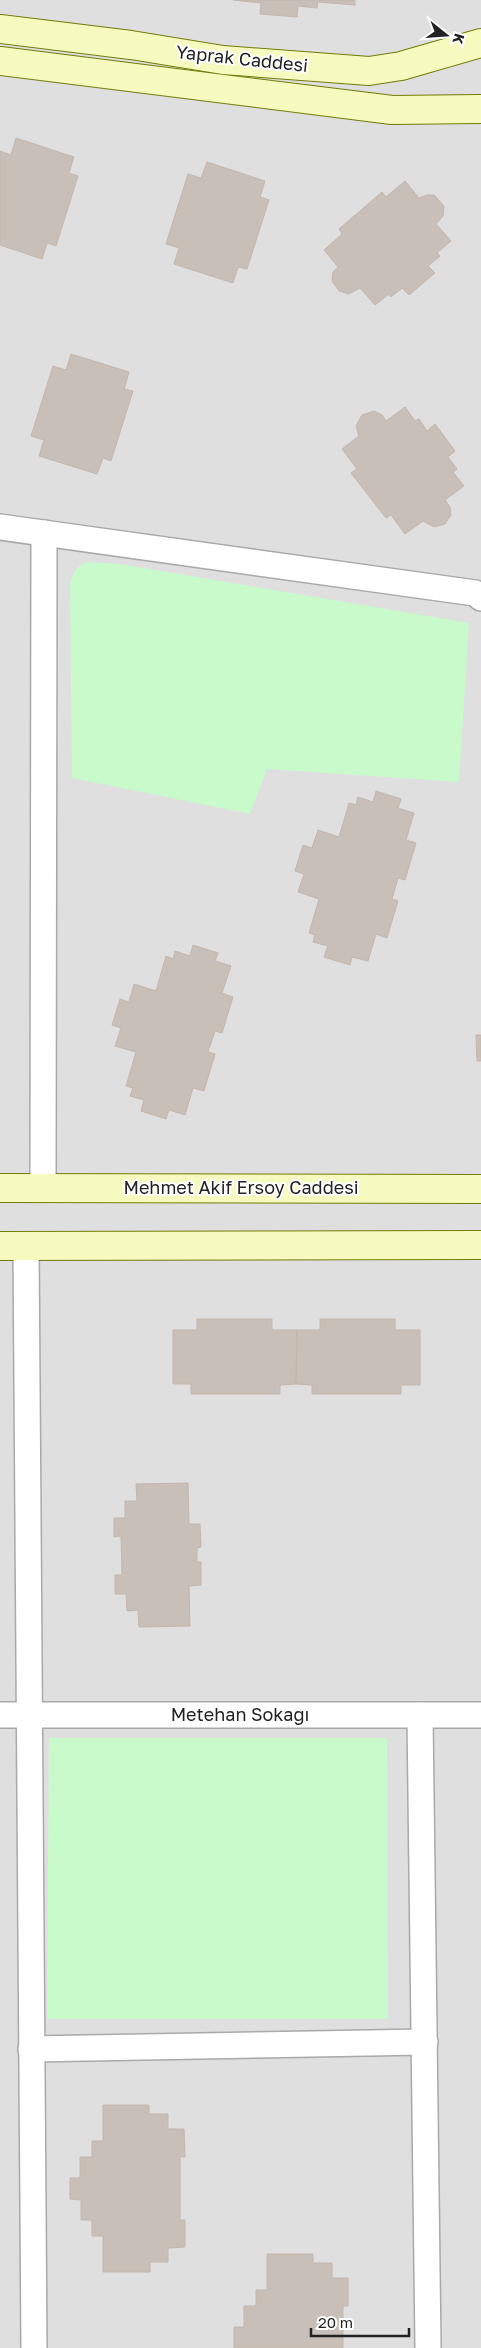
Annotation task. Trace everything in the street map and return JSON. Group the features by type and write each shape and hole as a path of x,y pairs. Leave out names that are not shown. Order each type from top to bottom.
{"street":[{"name":"Yaprak Caddesi","path":"0,29 223,60 369,71 401,66 481,43"},
{"name":"Yaprak Caddesi","path":"0,61 392,110 481,109"},
{"path":"0,527 479,592"},
{"path":"43,1188 44,533"},
{"name":"Mehmet Akif Ersoy Caddesi","path":"0,1188 481,1189"},
{"path":"34,2348 28,1715 13,1246 481,1245"},
{"name":"Metehan Sokağı","path":"0,1715 481,1715"},
{"path":"420,1715 428,2348"},
{"path":"31,2049 425,2042"}],"shaded area":[{"path":"0,0 481,0 481,2348 0,2348"}],"green space":[{"path":"86,562 120,564 469,623 459,782 267,769 250,814 72,778 70,586 75,572"},
{"path":"49,1738 387,1738 388,2019 47,2019"}],"building":[{"path":"233,0 355,0 355,5 318,2 317,8 298,6 297,17 260,14 261,3"},
{"path":"16,138 74,157 69,173 78,176 56,246 47,243 42,259 0,245 0,151 11,155"},
{"path":"207,162 265,181 260,197 269,200 247,269 238,267 233,283 174,264 179,248 166,244 188,174 201,178"},
{"path":"405,181 419,198 434,195 444,206 443,216 436,224 451,241 437,253 440,256 428,266 435,273 409,295 402,288 391,297 389,294 375,305 360,288 349,294 339,291 332,281 333,272 338,267 324,250 342,234 339,229 382,192 386,197"},
{"path":"71,354 129,372 124,389 133,391 111,461 103,458 97,474 39,456 44,440 31,436 53,366 66,370"},
{"path":"405,407 415,421 419,419 427,431 435,424 455,451 448,457 457,469 453,472 464,486 445,500 450,507 451,515 445,524 434,527 423,521 405,534 391,515 386,518 351,473 357,469 342,449 359,436 356,426 362,415 374,411 382,415 386,421"},
{"path":"376,791 401,799 398,808 414,813 406,840 416,843 405,880 398,878 392,899 398,901 387,938 376,934 368,961 352,957 350,965 324,957 328,946 313,942 315,935 309,933 319,899 298,892 304,874 295,871 303,845 312,848 318,830 339,837 349,803 356,805 358,797 373,802"},
{"path":"193,945 218,953 215,961 231,966 222,993 233,997 222,1033 215,1031 208,1052 215,1054 204,1091 193,1088 185,1115 169,1110 166,1119 141,1111 144,1100 130,1096 133,1088 126,1086 136,1052 115,1046 121,1028 112,1025 120,999 129,1002 134,984 156,991 166,956 173,959 175,951 190,956"},
{"path":"476,1035 481,1035 481,1061 477,1061"},
{"path":"197,1319 272,1319 272,1330 297,1330 296,1384 280,1385 280,1394 191,1394 191,1384 173,1384 173,1330 197,1330"},
{"path":"320,1319 395,1319 395,1330 420,1330 420,1385 401,1385 401,1394 312,1394 312,1385 296,1384 297,1330 320,1330"},
{"path":"188,1483 189,1524 200,1524 201,1547 197,1548 197,1562 201,1562 201,1585 189,1586 190,1626 139,1627 138,1610 127,1611 126,1594 115,1594 115,1575 122,1575 121,1536 114,1537 114,1518 125,1518 125,1501 137,1501 136,1484"},
{"path":"103,2105 149,2105 149,2114 168,2114 168,2129 184,2129 185,2157 180,2157 180,2220 185,2220 185,2247 168,2248 168,2262 150,2262 150,2272 103,2272 103,2236 92,2236 92,2220 81,2220 81,2200 70,2199 70,2178 80,2178 80,2157 92,2157 92,2141 103,2141"},
{"path":"267,2254 313,2254 313,2263 332,2263 332,2278 348,2278 348,2306 343,2306 343,2348 234,2348 234,2327 244,2327 244,2306 256,2306 256,2290 267,2290"}]}
